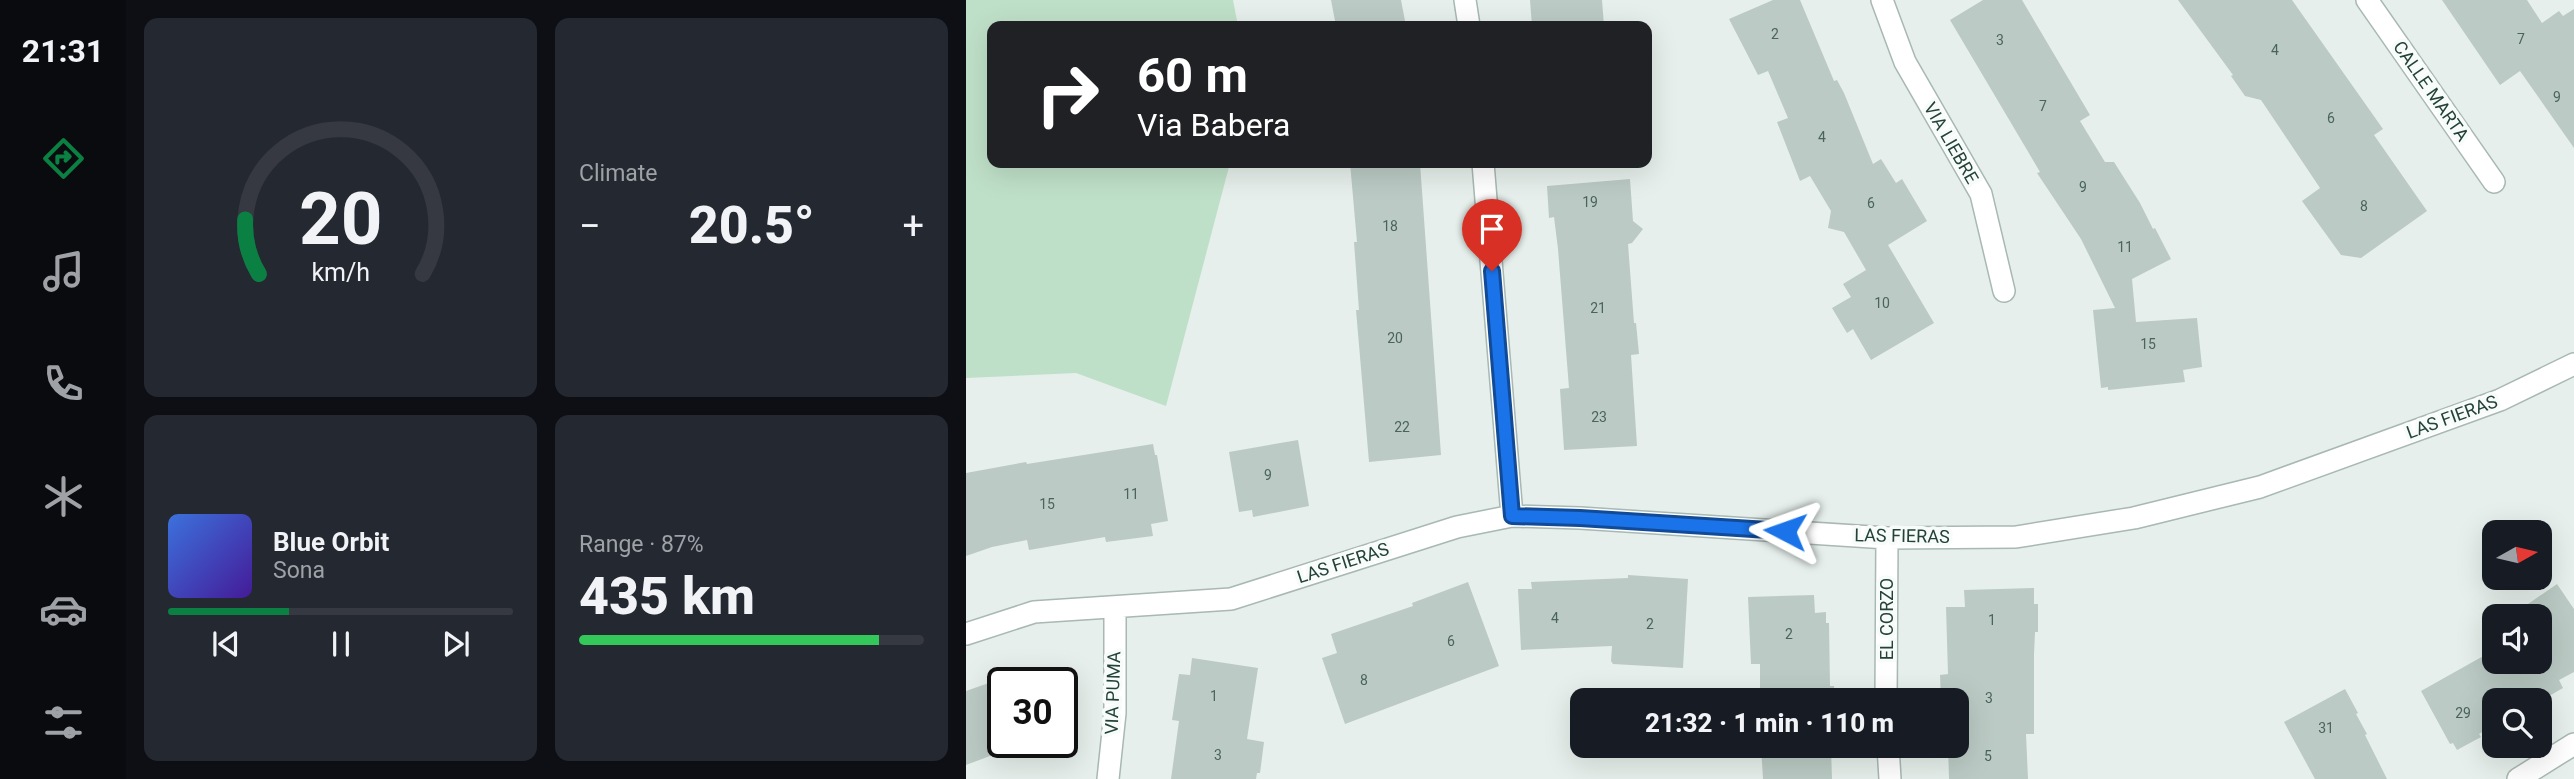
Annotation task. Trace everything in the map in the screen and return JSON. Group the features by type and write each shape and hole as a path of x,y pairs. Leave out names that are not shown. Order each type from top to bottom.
{"street":[{"path":"1465,0 1467,21"},
{"name":"VIA LIEBRE","path":"1882,0 1905,62 1981,194 2004,291"},
{"name":"CALLE MARTA","path":"2367,0 2494,182"},
{"path":"1482,168 1512,516"},
{"name":"LAS FIERAS","path":"966,634 1034,612 1231,599 1457,527 1512,516 1887,538 2016,537 2134,518 2260,487 2500,400 2574,364"},
{"name":"EL CORZO","path":"1886,688 1887,538"},
{"name":"VIA PUMA","path":"1108,779 1115,713 1115,607"},
{"path":"2518,779 2574,744"},
{"path":"1889,758 1890,779"}],"green space":[{"path":"966,0 1233,0 1237,21 987,21 987,168 1229,168 1166,406 1076,373 966,378"}],"building":[{"path":"1331,0 1401,0 1405,21 1335,21"},
{"path":"1530,0 1602,0 1604,21 1532,21"},
{"path":"1773,0 1800,0 1834,81 1837,80 1844,93 1873,164 1881,159 1896,183 1902,179 1927,221 1888,245 1934,323 1871,360 1853,329 1847,333 1832,308 1851,297 1843,284 1866,270 1844,232 1828,228 1831,211 1810,176 1800,181 1777,122 1788,118 1768,71 1758,75 1729,19"},
{"path":"1983,0 2022,0 2090,115 2080,121 2105,162 2114,162 2153,229 2155,228 2171,259 2132,279 2136,322 2197,318 2202,367 2183,370 2185,382 2108,390 2108,387 2101,388 2093,310 2115,308 2081,239 2037,173 2040,172 1950,20"},
{"path":"2178,0 2292,0 2383,129 2374,135 2427,211 2361,258 2341,255 2302,201 2320,188 2261,100 2245,96 2231,76 2233,75"},
{"path":"2442,0 2527,0 2542,23 2559,11 2563,16 2574,9 2574,148 2520,71 2500,85"},
{"path":"1350,168 1420,168 1441,455 1369,462 1356,310 1359,310 1354,242 1357,242"},
{"path":"1630,179 1633,221 1643,229 1632,243 1628,244 1639,354 1631,355 1637,446 1564,450 1560,389 1569,388 1558,249 1554,217 1549,218 1547,186"},
{"path":"1298,440 1309,506 1253,517 1252,510 1239,512 1229,452"},
{"path":"1153,444 1168,521 1151,524 1153,536 1106,542 1105,537 1029,550 1027,540 992,547 966,556 966,473"},
{"path":"1628,575 1688,579 1683,668 1613,664 1612,646 1521,650 1518,589 1532,589 1531,582 1628,578"},
{"path":"1468,582 1499,666 1345,724 1322,658 1337,653 1331,634 1413,606 1412,603"},
{"path":"2557,584 2574,609 2574,672 2559,680 2563,688 2552,694 2552,688 2482,688 2481,737 2457,750 2453,743 2450,744 2421,691 2482,657 2482,674 2552,674 2552,604 2528,604 2552,590"},
{"path":"2034,588 2034,604 2038,604 2038,632 2035,632 2034,654 2034,734 2026,734 2028,779 1949,779 1948,758 1969,758 1969,688 1941,688 1940,675 1948,674 1946,607 1965,607 1964,590"},
{"path":"1814,595 1815,613 1826,612 1826,623 1829,623 1830,686 1834,688 1760,688 1760,664 1751,664 1748,597"},
{"path":"1192,658 1258,668 1247,739 1264,742 1260,773 1257,773 1256,779 1171,779 1179,721 1172,720 1179,674 1190,675"},
{"path":"987,684 987,757 966,765 966,691"},
{"path":"2345,689 2387,779 2315,779 2284,722"},
{"path":"1762,758 1831,758 1832,779 1763,779"}],"route":[{"path":"1492,271 1512,516 1785,531"}]}
